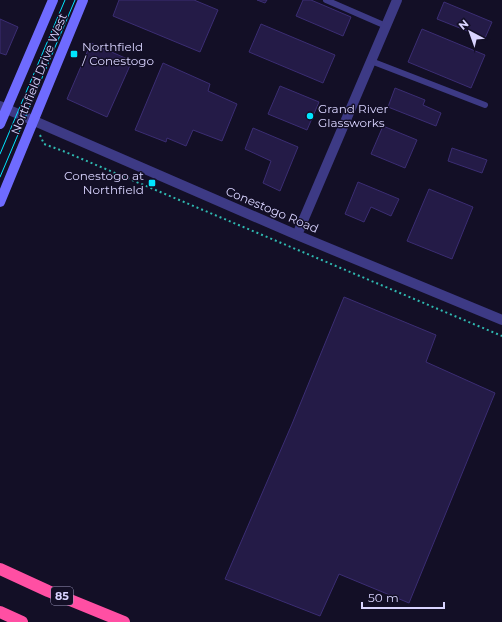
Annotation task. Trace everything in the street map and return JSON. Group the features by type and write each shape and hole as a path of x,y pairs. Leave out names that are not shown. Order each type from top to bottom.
{"highway":[{"name":"85","path":"0,569 48,591 124,622"},
{"path":"0,612 22,622"}],"main road":[{"name":"Northfield Drive West","path":"0,124 3,108 53,0"},
{"name":"Northfield Drive West","path":"0,202 83,0"}],"street":[{"path":"297,235 397,0"},
{"name":"Conestogo Road","path":"3,108 297,235 502,320"}],"lane":[{"path":"326,0 386,26"},
{"path":"371,61 485,105"}],"path":[{"path":"34,121 44,144 502,336"}],"building":[{"path":"119,0 194,0 218,10 200,52 113,16"},
{"path":"257,0 267,0 265,3"},
{"path":"303,0 311,0 351,17 343,36 296,16"},
{"path":"444,2 492,22 485,38 437,19"},
{"path":"0,19 18,27 6,55 0,53"},
{"path":"261,24 335,55 323,83 249,52"},
{"path":"422,29 485,55 471,88 408,62"},
{"path":"91,43 132,61 107,117 67,99"},
{"path":"163,63 210,84 208,91 237,104 222,141 193,130 186,146 167,138 166,142 135,130"},
{"path":"280,86 319,102 307,130 268,114"},
{"path":"395,88 425,100 423,105 441,113 436,126 388,107"},
{"path":"383,126 417,140 405,168 371,154"},
{"path":"253,128 298,147 280,191 263,183 271,161 245,149"},
{"path":"452,148 487,160 482,173 448,161"},
{"path":"358,182 399,199 391,216 371,207 364,222 345,214"},
{"path":"429,189 473,207 452,259 407,241"},
{"path":"344,297 436,335 426,362 495,393 409,603 339,574 320,616 225,579 292,424"}],"tram line":[{"path":"0,154 65,0"},
{"path":"0,177 75,0"}],"place":[{"name":"Northfield / Conestogo","path":"74,54"},
{"name":"Grand River Glassworks","path":"310,116"},
{"name":"Conestogo at Northfield","path":"152,183"}]}
